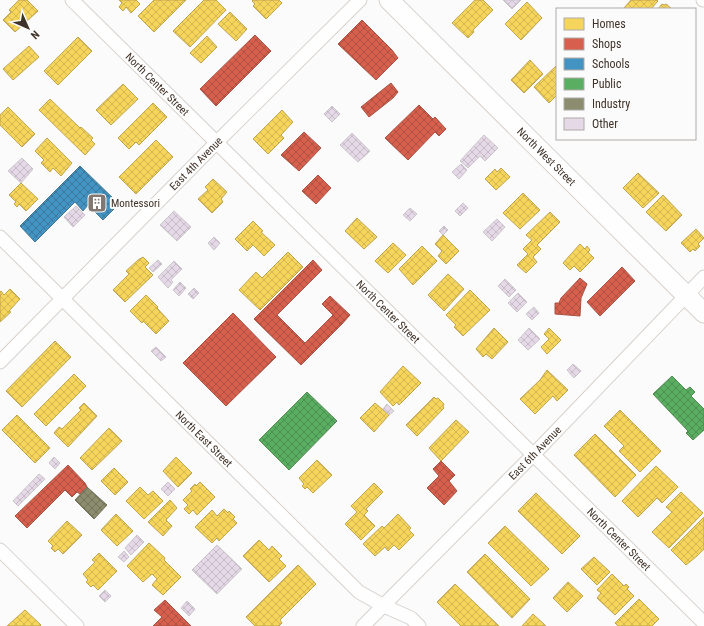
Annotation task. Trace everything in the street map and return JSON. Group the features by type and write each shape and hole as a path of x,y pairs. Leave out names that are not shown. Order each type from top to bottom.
{"street":[{"name":"North Center Street","path":"72,0 704,623"},
{"name":"East 4th Avenue","path":"0,362 63,300 216,143 360,0"},
{"name":"North West Street","path":"389,0 704,313"},
{"name":"North East Street","path":"0,237 359,592 384,606 411,618 419,626"},
{"name":"East 6th Avenue","path":"363,626 534,454 704,277"},
{"path":"0,550 77,626"}],"building: Homes":[{"path":"19,0 27,0 38,11 15,32 3,20 11,12 9,10"},
{"path":"119,0 136,0 140,4 131,13 126,7 123,11 119,7 122,3"},
{"path":"154,0 186,0 154,32 138,16"},
{"path":"204,0 216,0 226,10 190,47 173,31"},
{"path":"279,0 282,3 266,19 253,6 255,4 252,1"},
{"path":"475,0 483,0 493,10 473,30 474,32 468,38 452,23"},
{"path":"631,0 658,1 652,8 624,8"},
{"path":"527,2 542,18 521,40 505,24"},
{"path":"662,4 666,4 671,8 659,8"},
{"path":"230,12 247,29 236,41 218,24"},
{"path":"207,36 217,47 201,63 190,53"},
{"path":"78,37 92,51 58,85 44,71"},
{"path":"29,46 39,57 13,80 3,69"},
{"path":"530,60 543,74 524,93 511,80"},
{"path":"556,66 556,96 549,103 534,87"},
{"path":"123,84 138,99 111,125 96,110"},
{"path":"50,99 80,128 81,127 93,138 91,140 95,144 85,155 39,110"},
{"path":"153,103 167,117 139,145 136,142 129,149 118,138"},
{"path":"8,107 35,134 22,147 0,125 0,115"},
{"path":"282,110 293,122 281,135 284,138 268,154 253,139"},
{"path":"47,138 72,163 61,176 53,168 50,172 41,163 44,160 35,151"},
{"path":"156,140 173,157 136,194 119,177"},
{"path":"501,168 510,177 496,190 485,179 495,169 497,172"},
{"path":"638,173 659,193 643,208 623,188"},
{"path":"213,179 227,192 221,199 223,202 212,213 198,199 208,190 205,187"},
{"path":"21,183 38,199 26,211 19,204 17,207 14,204 16,202 9,195"},
{"path":"523,193 540,210 520,229 503,213"},
{"path":"663,195 682,215 666,231 646,212"},
{"path":"550,212 560,222 537,245 541,249 533,257 537,262 526,273 517,265 528,254 523,249 532,240 526,235"},
{"path":"357,218 377,237 364,249 345,231"},
{"path":"253,221 263,231 261,232 275,245 264,256 253,245 247,251 235,239"},
{"path":"696,229 704,238 698,244 700,246 695,251 693,249 690,252 681,243"},
{"path":"443,235 459,251 446,264 438,256 442,251 435,244"},
{"path":"393,243 406,255 388,273 375,261"},
{"path":"580,244 585,249 587,246 590,250 588,252 594,258 580,272 574,266 570,270 563,263"},
{"path":"422,246 437,261 413,285 399,269"},
{"path":"288,252 303,267 260,310 239,290 256,272 262,278"},
{"path":"143,257 149,263 145,267 153,275 125,302 113,290 129,274 126,271"},
{"path":"448,274 464,289 444,311 428,295"},
{"path":"10,289 20,299 9,311 11,312 0,322 0,292 1,291 4,295"},
{"path":"470,290 490,310 463,336 454,327 456,325 446,315"},
{"path":"146,295 169,321 156,334 130,311"},
{"path":"494,328 508,342 492,359 486,354 483,357 476,349"},
{"path":"549,328 561,340 547,354 541,347 549,339 544,334"},
{"path":"55,341 71,357 22,407 6,391"},
{"path":"403,366 421,383 399,405 397,402 393,406 380,392"},
{"path":"547,370 568,390 557,401 553,396 535,414 520,399 540,380"},
{"path":"74,374 86,386 46,426 34,414"},
{"path":"434,397 436,399 438,398 444,404 444,408 417,436 406,425"},
{"path":"84,403 97,416 68,447 54,433 59,427 62,429 81,410 79,408"},
{"path":"375,403 389,415 374,432 360,418"},
{"path":"620,410 661,451 640,472 619,451 624,446 604,426"},
{"path":"17,415 50,448 35,463 2,430"},
{"path":"456,420 469,432 441,461 429,448"},
{"path":"109,428 122,441 92,470 80,458"},
{"path":"595,434 636,475 615,497 574,455"},
{"path":"176,457 192,473 178,487 163,471"},
{"path":"317,460 332,475 313,493 307,487 305,489 302,486 304,484 299,478"},
{"path":"656,466 678,487 662,503 657,498 638,517 622,501"},
{"path":"114,468 128,482 115,495 101,481"},
{"path":"200,482 215,497 197,515 193,510 189,514 184,509 188,505 183,500 192,491 190,489 195,484 196,486"},
{"path":"374,483 383,492 366,509 368,511 364,515 375,526 361,540 345,524 357,512 351,506"},
{"path":"140,487 148,495 153,491 163,501 144,519 126,501"},
{"path":"681,492 703,513 669,548 652,532 672,512 666,507"},
{"path":"536,493 580,536 562,554 518,511"},
{"path":"170,500 177,508 166,520 172,526 163,536 148,522"},
{"path":"224,509 228,513 229,511 235,517 233,519 237,523 219,541 217,538 212,543 195,527 212,510 217,516"},
{"path":"116,514 133,531 117,546 101,530"},
{"path":"398,514 411,528 409,530 414,535 399,550 394,545 388,551 385,547 375,556 363,544 382,526 384,528"},
{"path":"704,517 704,549 686,565 671,550"},
{"path":"67,521 82,535 63,554 58,549 55,552 51,548 53,546 48,541"},
{"path":"505,526 549,569 531,586 488,543"},
{"path":"259,540 269,550 272,546 282,556 279,559 286,566 269,582 243,556"},
{"path":"149,543 165,558 164,560 181,577 163,595 152,585 157,579 152,574 143,582 127,566"},
{"path":"99,553 117,571 98,590 93,585 91,587 86,582 88,580 83,574 95,562 92,560"},
{"path":"485,554 530,599 512,618 467,572"},
{"path":"594,557 610,572 597,585 581,569"},
{"path":"298,565 316,584 280,620 282,623 279,626 255,626 246,617"},
{"path":"612,574 624,586 626,584 629,587 627,589 634,596 615,615 597,598 601,593 597,590"},
{"path":"568,582 583,596 567,612 553,598"},
{"path":"455,584 499,626 461,626 437,602"},
{"path":"639,599 659,619 652,626 618,626 615,623"},
{"path":"25,610 41,625 40,626 7,626"},
{"path":"533,614 546,626 522,626"}],"building: Shops":[{"path":"362,20 398,58 376,80 338,44"},
{"path":"255,35 271,51 216,106 200,89"},
{"path":"391,83 398,92 393,98 369,117 361,107"},
{"path":"419,105 433,119 435,117 446,129 439,136 435,132 408,160 385,138"},
{"path":"304,132 321,148 299,171 281,155"},
{"path":"318,175 331,188 316,204 302,191"},
{"path":"313,260 322,270 277,315 305,343 333,315 342,324 301,365 254,319"},
{"path":"622,267 635,281 600,316 587,302"},
{"path":"580,278 587,284 581,298 580,316 555,314 555,303 559,303 561,298"},
{"path":"330,296 350,315 342,324 322,304"},
{"path":"233,313 276,357 226,406 183,363"},
{"path":"441,461 455,475 449,481 457,491 444,505 427,488 439,476 433,469"},
{"path":"68,465 87,487 80,494 77,492 72,497 65,490 27,528 15,516"},
{"path":"165,600 191,626 153,626 162,617 154,610"}],"building: Schools":[{"name":"Montessori","path":"80,166 119,204 103,220 88,205 83,211 75,202 35,242 20,226"}],"building: Public":[{"path":"672,376 686,390 690,387 695,392 691,396 704,409 704,430 693,440 686,433 688,431 653,394"},
{"path":"307,392 337,421 289,470 259,440"}],"building: Industry":[{"path":"87,487 107,505 94,519 75,500"}],"building: Other":[{"path":"503,0 521,0 512,9"},
{"path":"332,106 340,114 332,122 324,114"},
{"path":"352,133 370,151 358,162 340,145"},
{"path":"484,135 498,148 485,161 480,156 468,168 460,161"},
{"path":"22,158 33,169 21,183 8,171"},
{"path":"461,164 467,170 459,179 452,172"},
{"path":"463,203 468,208 460,216 455,211"},
{"path":"76,206 85,215 73,227 64,217"},
{"path":"410,208 417,214 410,221 403,215"},
{"path":"174,211 191,227 177,241 160,225"},
{"path":"497,219 505,227 492,241 483,232"},
{"path":"444,226 448,230 443,235 439,231"},
{"path":"214,237 220,243 214,250 208,243"},
{"path":"158,260 162,264 153,272 149,268"},
{"path":"174,261 182,269 171,280 173,282 168,288 158,277"},
{"path":"505,279 516,290 509,297 498,286"},
{"path":"180,282 186,288 179,296 173,290"},
{"path":"194,288 199,293 193,299 188,294"},
{"path":"518,293 527,302 517,312 508,303"},
{"path":"534,307 539,313 532,320 526,314"},
{"path":"529,328 540,339 528,350 518,340"},
{"path":"156,347 166,357 161,361 151,351"},
{"path":"573,364 581,371 574,378 567,370"},
{"path":"387,404 394,411 389,415 383,409"},
{"path":"54,457 60,463 55,469 49,463"},
{"path":"39,474 45,479 18,506 13,501"},
{"path":"168,482 175,489 168,496 161,489"},
{"path":"137,535 144,542 131,555 125,548"},
{"path":"217,545 242,569 217,594 192,570"},
{"path":"124,551 129,557 124,562 118,557"},
{"path":"105,590 111,596 105,602 99,596"},
{"path":"187,601 195,609 189,616 181,608"}],"place":[{"name":"Montessori","path":"97,203"}]}
